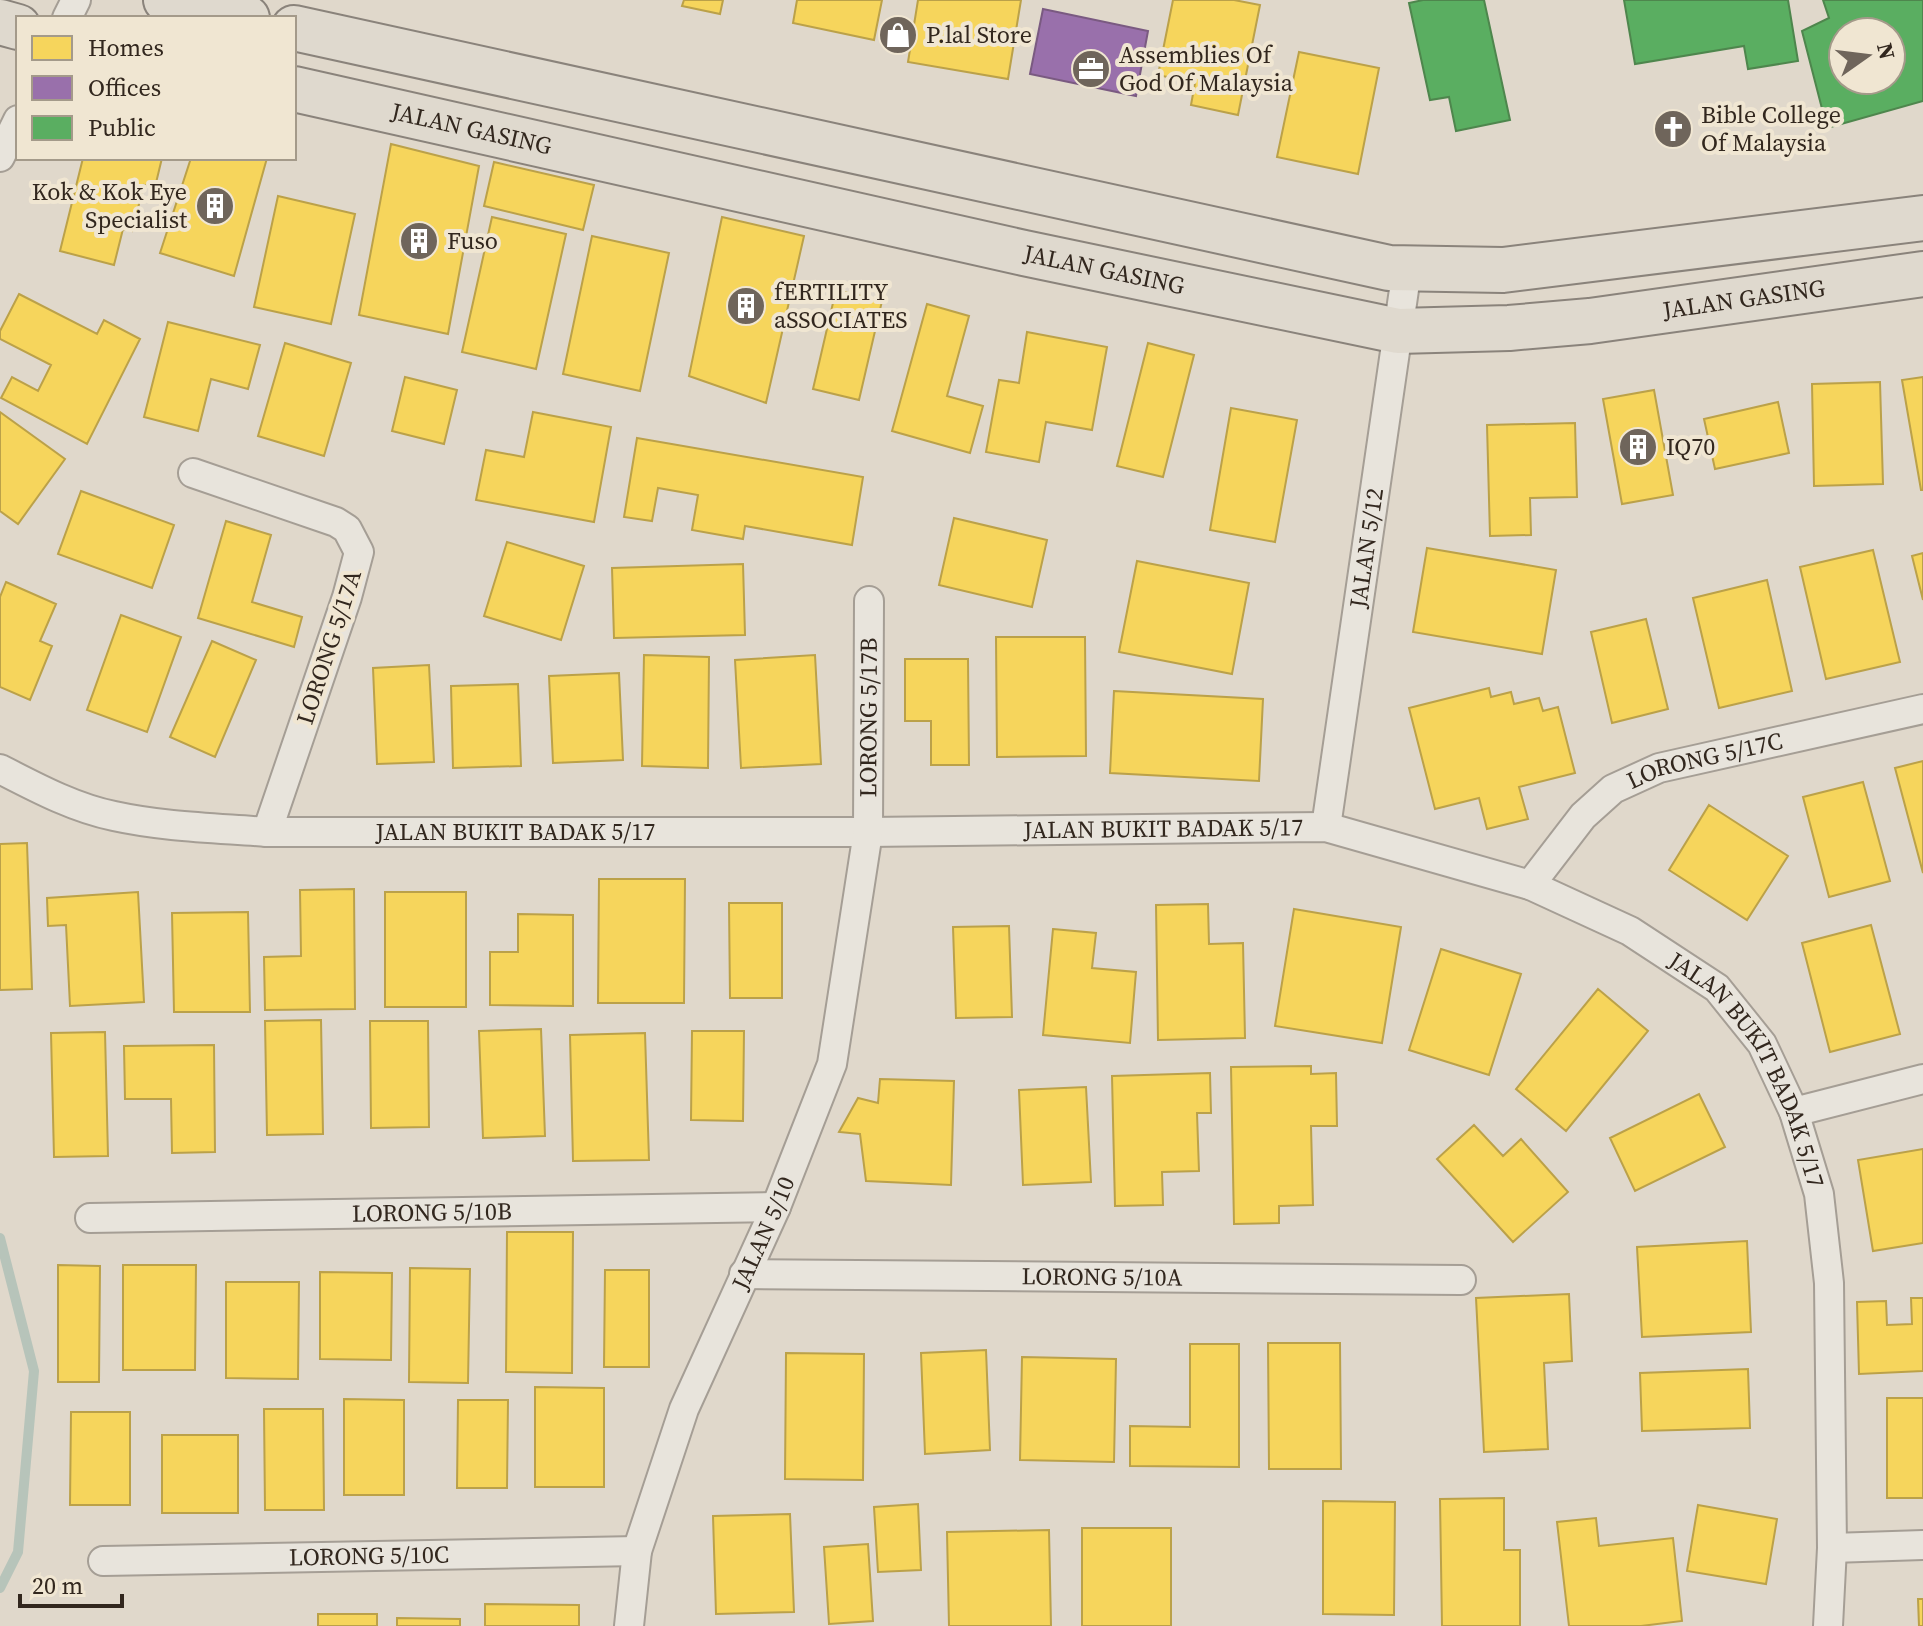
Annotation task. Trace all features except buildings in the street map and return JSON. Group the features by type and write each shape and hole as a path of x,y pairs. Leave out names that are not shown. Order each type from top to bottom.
{"main road":[{"path":"166,0 238,16"},
{"path":"296,28 1058,197 1407,269 1503,270 1923,218"},
{"name":"JALAN GASING","path":"296,89 1024,253 1398,331 1509,328 1590,321 1923,274"}],"street":[{"path":"0,157 16,124"},
{"name":"JALAN 5/12","path":"1326,827 1407,269"},
{"name":"LORONG 5/17A","path":"193,473 336,522 347,529 359,552 347,597 267,832"},
{"name":"LORONG 5/17B","path":"868,832 869,601"},
{"name":"LORONG 5/17C","path":"1530,885 1593,807 1613,789 1659,768 1923,709"},
{"name":"JALAN BUKIT BADAK 5/17","path":"0,769 40,790 111,816 181,826 267,832 868,832 1326,827 1530,885 1630,931 1717,988 1762,1044 1794,1112 1819,1194 1829,1283 1832,1548 1828,1626"},
{"name":"JALAN 5/10","path":"629,1626 637,1551 684,1409 776,1207 832,1064 868,832"},
{"path":"1794,1112 1923,1079"},
{"name":"LORONG 5/10B","path":"90,1218 776,1207"},
{"name":"LORONG 5/10A","path":"744,1274 1461,1280"},
{"path":"1832,1548 1923,1545"},
{"name":"LORONG 5/10C","path":"103,1561 637,1551"}],"waterway":[{"path":"0,1238 34,1371 18,1552 0,1588"}],"place":[{"name":"P.lal Store","path":"898,35"},
{"name":"Assemblies Of God Of Malaysia","path":"1091,69"},
{"name":"Bible College Of Malaysia","path":"1673,129"},
{"name":"Kok & Kok Eye Specialist","path":"215,206"},
{"name":"Fuso","path":"419,241"},
{"name":"fERTILITY aSSOCIATES","path":"746,306"},
{"name":"IQ70","path":"1638,447"}]}
